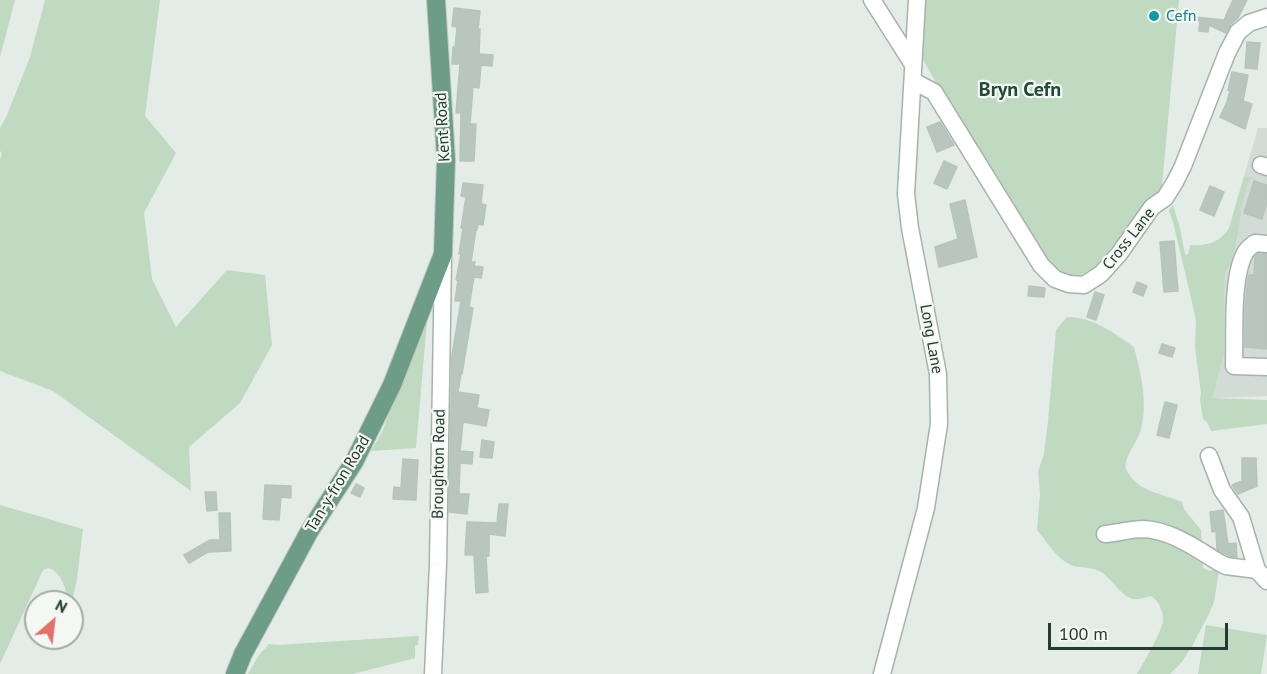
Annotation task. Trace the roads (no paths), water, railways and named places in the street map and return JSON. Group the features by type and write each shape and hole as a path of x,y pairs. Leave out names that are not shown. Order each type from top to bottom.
{"main road":[{"name":"Kent Road","path":"436,0 446,159 443,254"},
{"name":"Tan-y-fron Road","path":"235,674 243,654 309,532 354,462 392,385 443,254"}],"street":[{"path":"872,0 912,63"},
{"name":"Long Lane","path":"882,674 926,508 939,424 938,375 910,228 906,194 917,0"},
{"name":"Cross Lane","path":"913,81 934,92 1041,265 1056,279 1069,284 1084,285 1101,274 1119,254 1152,207 1165,198 1183,166 1227,53 1238,32 1249,22 1267,17"},
{"path":"1267,244 1255,243 1246,252 1239,268 1236,290 1234,366 1267,367"},
{"name":"Broughton Road","path":"433,674 438,564 443,254"},
{"path":"1209,456 1222,490 1241,517 1262,576"},
{"path":"1106,534 1143,529 1157,531 1171,535 1226,566 1262,576"}],"place":[{"name":"Cefn","path":"1154,16"}],"district":[{"name":"Bryn Cefn","path":"1020,90"}]}
